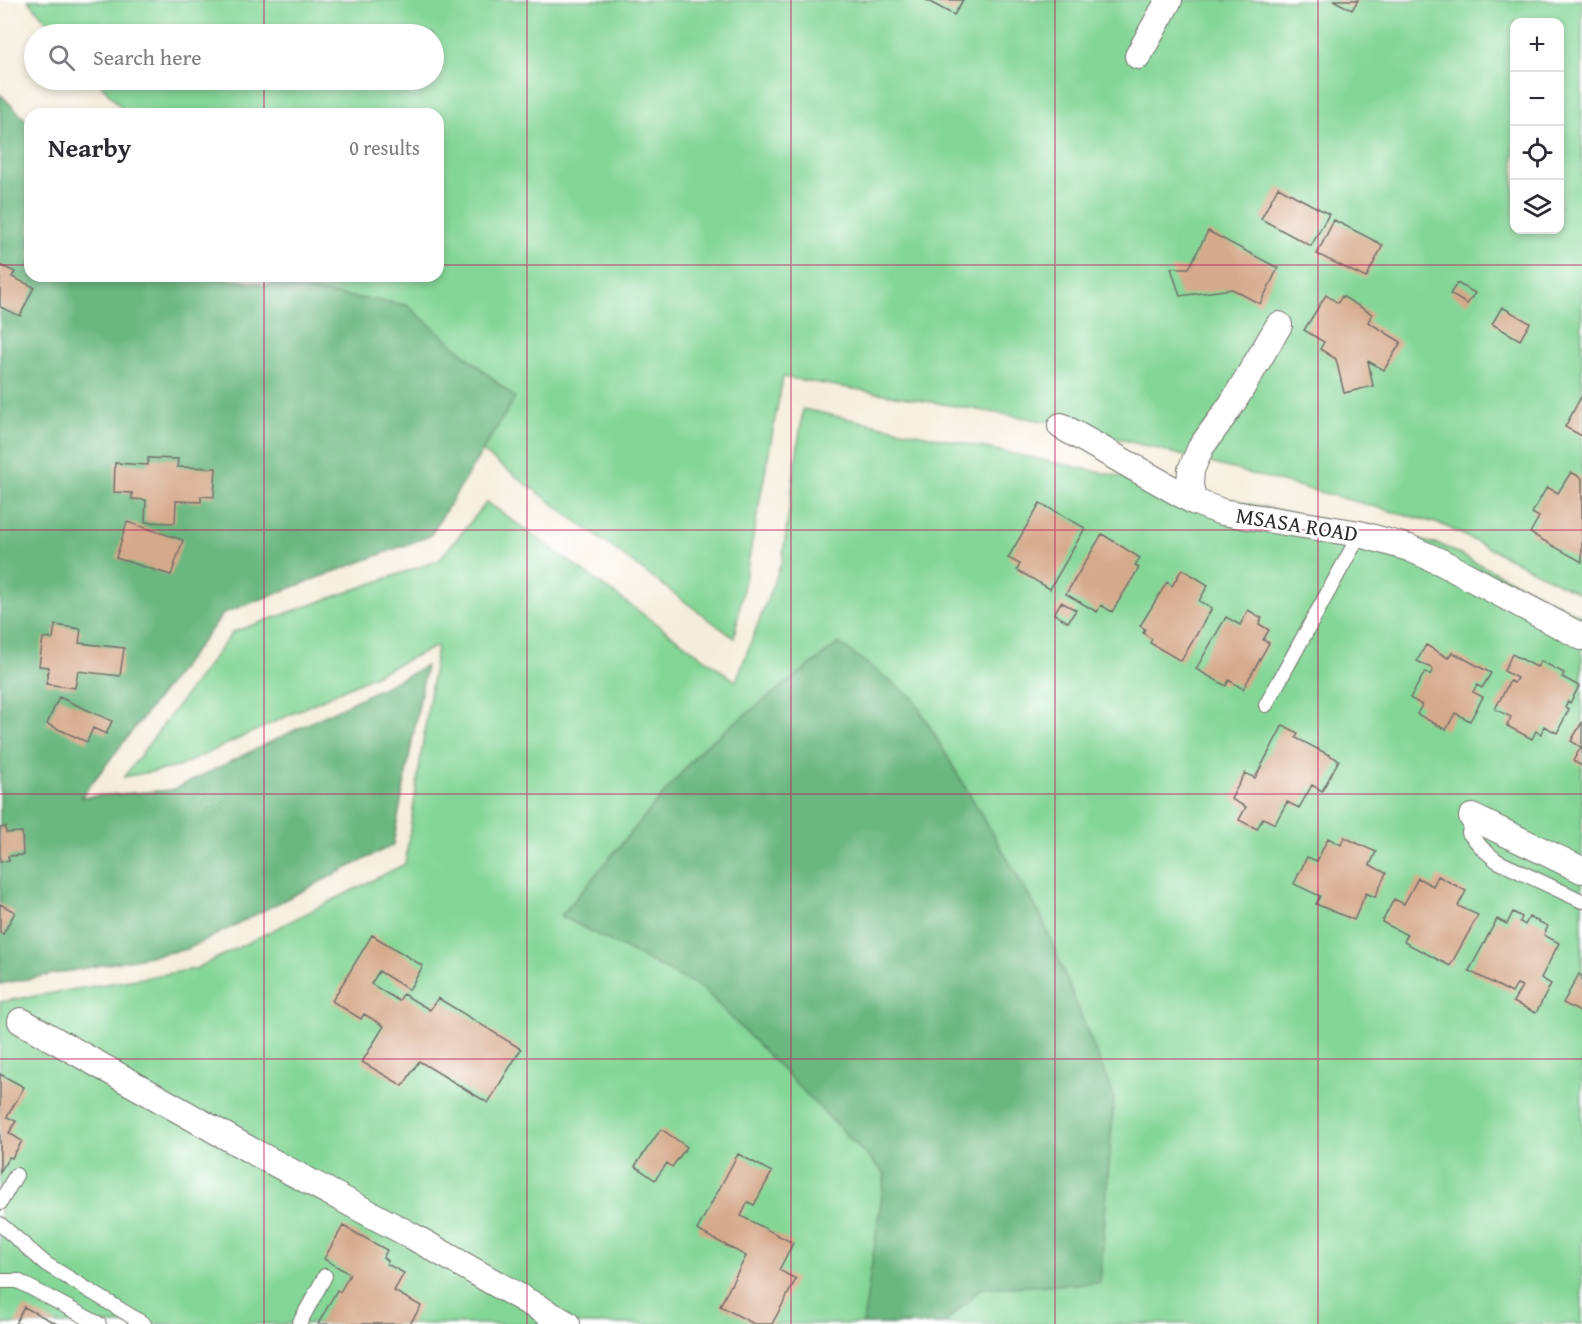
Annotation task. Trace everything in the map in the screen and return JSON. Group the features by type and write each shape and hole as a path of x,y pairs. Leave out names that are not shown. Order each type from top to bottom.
{"street":[{"path":"1138,56 1169,0"},
{"path":"1193,501 1190,484 1191,470 1201,447 1232,404 1279,325"},
{"name":"MSASA ROAD","path":"1061,426 1193,501 1222,512 1360,534 1409,548 1441,562 1582,637"},
{"path":"1472,817 1582,870"},
{"path":"21,1021 567,1324"}],"lane":[{"path":"1266,705 1360,534"},
{"path":"1472,817 1469,833 1497,861 1582,901"},
{"path":"0,1203 16,1175"},
{"path":"0,1224 46,1264 144,1324"},
{"path":"298,1324 325,1276"},
{"path":"0,1281 18,1281 99,1324"}],"green space":[{"path":"28,0 1582,0 1582,595 1443,525 1068,425 783,377 734,638 305,320 271,282 444,282 444,108 122,108 106,90 444,90 444,24 49,24"},
{"path":"0,94 24,118 24,282 248,282 407,305 515,398 430,536 224,613 81,797 172,790 426,666 393,845 188,949 0,984"},
{"path":"803,409 1441,545 1582,616 1582,1324 0,1324 0,1002 195,969 405,864 437,646 178,767 124,777 233,632 439,560 487,502 736,681 782,561"},
{"path":"839,643 913,698 1041,916 1114,1097 1100,1283 981,1288 944,1324 863,1324 885,1174 702,988 561,916 702,748"}],"building":[{"path":"926,0 963,0 954,15"},
{"path":"1333,0 1358,0 1352,10"},
{"path":"1278,187 1329,214 1311,246 1261,219"},
{"path":"1334,220 1383,245 1366,278 1317,254"},
{"path":"1208,231 1278,268 1260,304 1232,289 1180,296 1171,268 1189,268"},
{"path":"0,265 15,272 12,277 34,287 20,316 0,307"},
{"path":"1457,283 1475,293 1467,304 1450,294"},
{"path":"1326,295 1338,303 1342,296 1372,314 1368,322 1401,342 1384,370 1368,361 1373,386 1344,393 1336,359 1320,349 1324,342 1304,330"},
{"path":"1502,307 1530,323 1520,340 1492,324"},
{"path":"1582,395 1582,436 1565,427"},
{"path":"148,458 178,459 177,467 216,468 214,497 201,496 201,502 176,501 175,523 145,522 146,500 132,499 132,493 114,492 115,463 148,465"},
{"path":"1571,472 1582,478 1582,562 1530,533 1539,517 1532,513 1547,487 1558,493"},
{"path":"1040,503 1085,528 1050,589 1017,570 1020,564 1008,558"},
{"path":"127,522 183,540 171,575 116,558"},
{"path":"1102,534 1140,558 1135,565 1139,568 1112,612 1101,605 1097,612 1066,594"},
{"path":"1182,569 1208,585 1199,601 1212,608 1181,661 1150,643 1152,639 1143,633 1145,629 1140,626 1167,582 1172,586"},
{"path":"1061,602 1076,610 1068,622 1054,614"},
{"path":"1248,610 1262,618 1259,624 1269,630 1263,640 1269,643 1243,689 1229,680 1226,686 1196,669 1226,617 1240,625"},
{"path":"55,625 81,629 79,643 124,648 120,676 78,671 75,688 46,684 49,667 39,666 43,638 53,639"},
{"path":"1426,645 1448,658 1452,652 1491,673 1482,688 1477,685 1473,692 1483,697 1470,721 1455,713 1446,730 1417,714 1422,705 1410,698 1425,672 1430,675 1433,669 1417,661"},
{"path":"1512,654 1537,667 1541,661 1564,673 1562,677 1579,686 1570,703 1568,701 1565,707 1569,709 1557,733 1544,726 1541,734 1536,731 1532,739 1507,726 1511,717 1495,709 1510,681 1514,683 1517,678 1504,671"},
{"path":"59,697 112,721 106,734 93,728 87,742 47,724"},
{"path":"1582,722 1582,766 1573,761 1581,747 1571,741"},
{"path":"1283,725 1298,733 1296,738 1339,760 1322,791 1312,785 1299,808 1287,802 1275,824 1263,818 1257,829 1239,820 1246,807 1231,799 1245,773 1255,778"},
{"path":"6,827 6,833 22,832 23,855 8,856 9,861 0,862 0,828"},
{"path":"1344,837 1376,852 1370,865 1386,873 1375,897 1366,893 1354,920 1316,904 1320,896 1294,884 1307,857 1317,861 1328,838 1341,845"},
{"path":"1438,876 1466,891 1458,906 1478,915 1450,966 1404,942 1407,935 1382,922 1394,899 1404,904 1418,878 1433,886"},
{"path":"0,904 15,912 3,934 0,933"},
{"path":"1513,912 1522,917 1520,922 1525,925 1529,917 1548,926 1544,935 1559,943 1541,978 1551,984 1536,1013 1513,1002 1522,986 1517,984 1512,993 1469,971 1497,919 1507,924"},
{"path":"372,935 423,966 409,990 379,971 371,984 399,1001 403,994 430,1010 438,998 521,1049 488,1103 419,1061 403,1086 362,1062 384,1026 364,1014 361,1019 332,1001"},
{"path":"1579,974 1582,976 1582,1013 1563,1003"},
{"path":"0,1074 24,1087 7,1117 16,1121 9,1133 22,1141 0,1172"},
{"path":"661,1129 687,1147 672,1167 667,1163 655,1180 635,1166"},
{"path":"738,1154 772,1172 754,1205 748,1202 741,1216 793,1243 779,1270 796,1279 772,1324 754,1324 720,1306 746,1256 697,1230"},
{"path":"343,1226 387,1250 383,1258 388,1261 387,1264 404,1273 394,1291 421,1306 410,1324 318,1324 337,1290 340,1292 350,1274 324,1259"},
{"path":"24,1307 57,1324 15,1324"}]}
